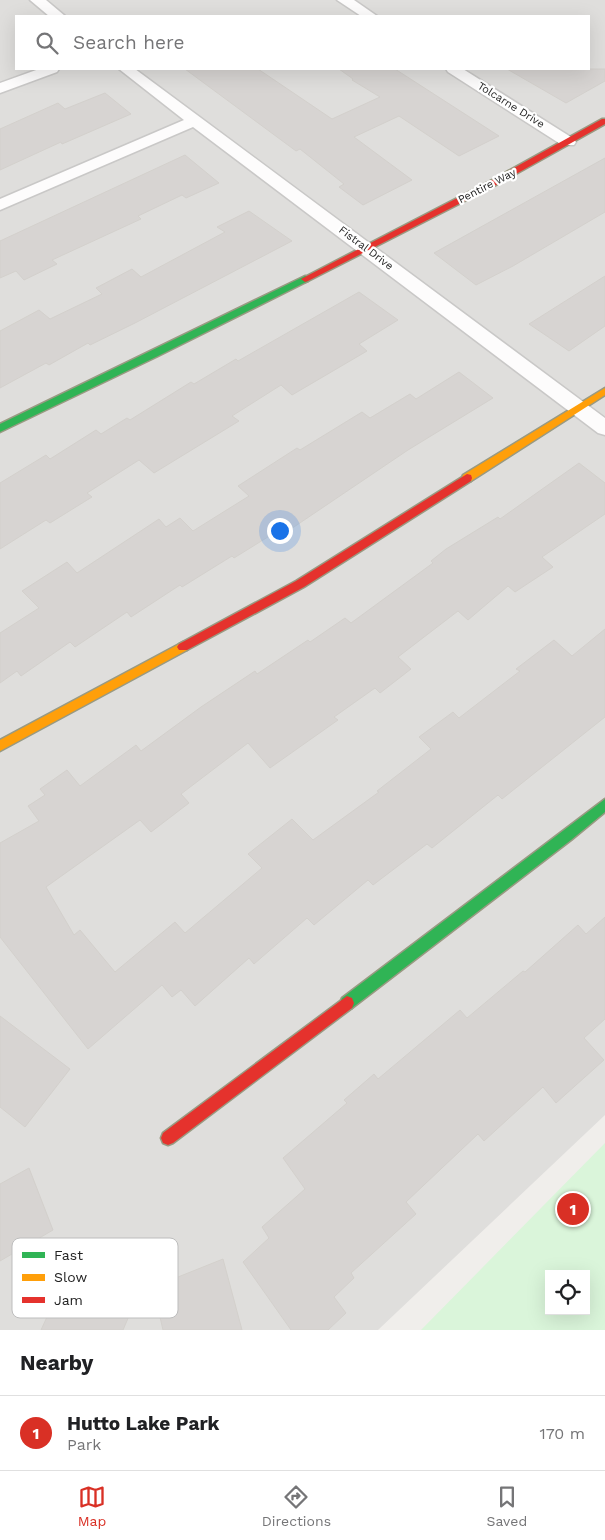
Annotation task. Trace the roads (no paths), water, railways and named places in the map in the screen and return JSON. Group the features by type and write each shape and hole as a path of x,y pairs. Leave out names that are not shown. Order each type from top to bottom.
{"street":[{"path":"37,0 57,15"},
{"path":"344,0 368,15"},
{"path":"0,88 49,70"},
{"name":"Fistral Drive","path":"127,70 605,428"},
{"name":"Tolcarne Drive","path":"455,70 568,142"},
{"path":"0,205 196,120"},
{"name":"Pentire Way","path":"0,428 99,383 366,248 509,175 605,121"},
{"path":"0,746 300,584 605,391"},
{"path":"168,1138 567,836 605,805"}],"place":[{"name":"Hutto Lake Park","path":"573,1209"}]}
